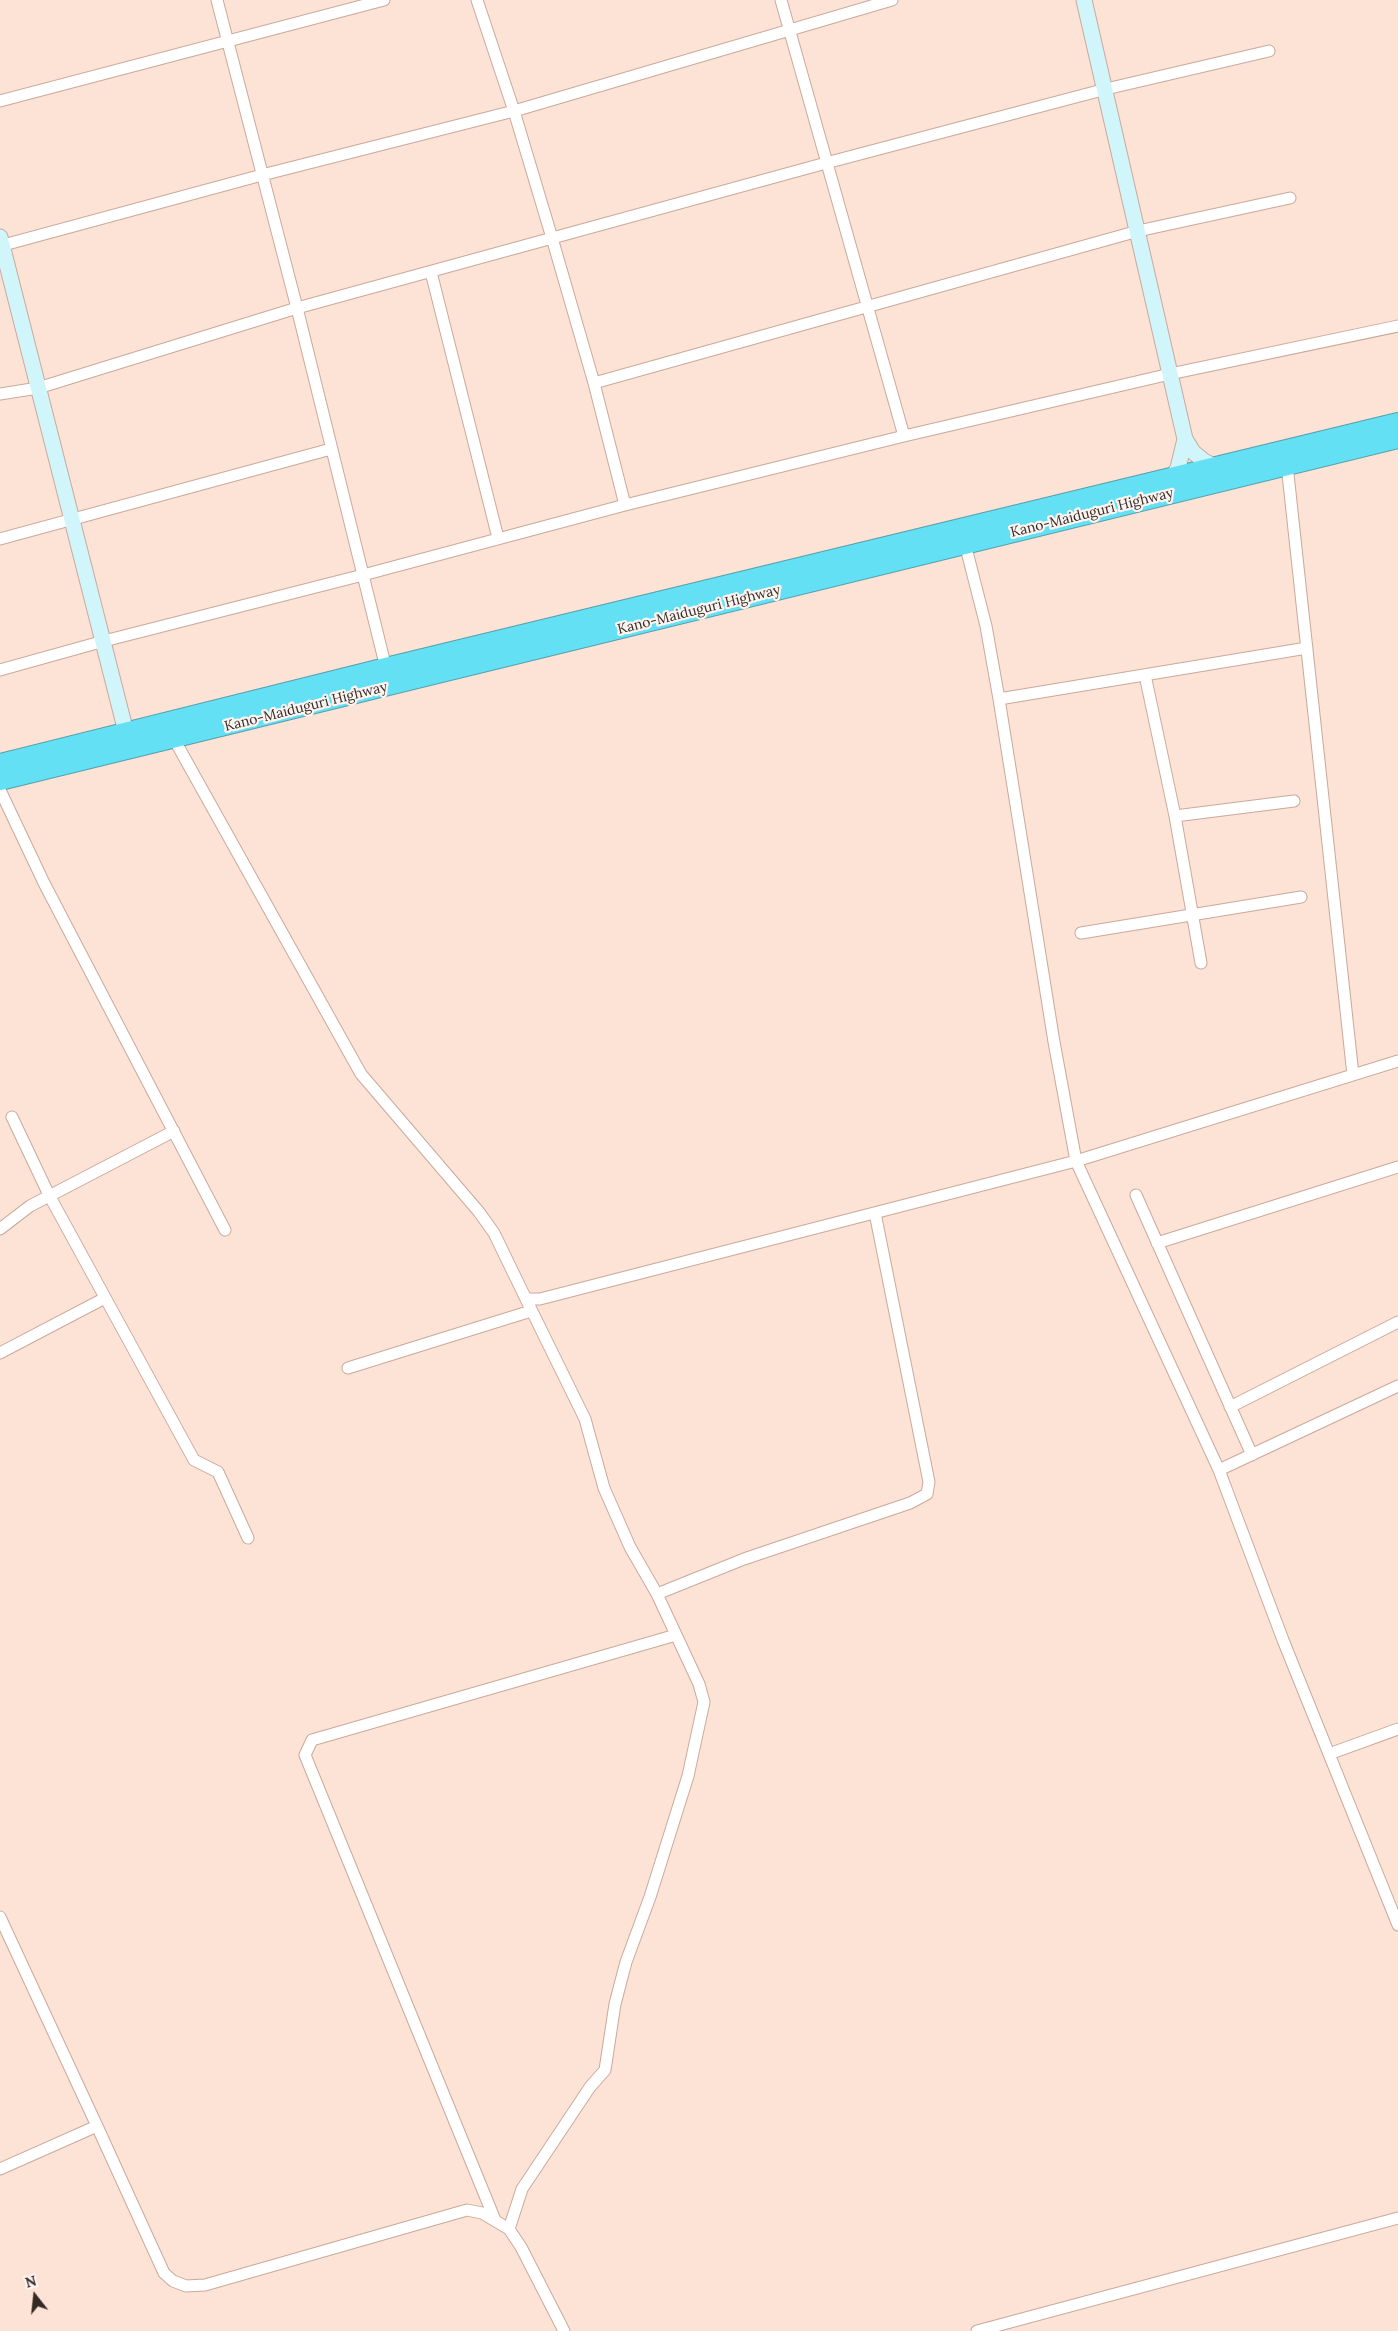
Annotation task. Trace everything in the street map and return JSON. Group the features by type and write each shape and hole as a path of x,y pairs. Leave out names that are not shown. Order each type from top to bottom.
{"highway":[{"name":"Kano-Maiduguri Highway","path":"964,537 1171,479 1398,423"},
{"name":"Kano-Maiduguri Highway","path":"0,764 126,732 388,677 964,537 1288,465 1398,438"},
{"name":"Kano-Maiduguri Highway","path":"0,780 174,739 388,677"}],"street":[{"path":"217,0 297,308 388,677"},
{"path":"0,101 384,0"},
{"path":"477,0 514,111 552,238 594,384 625,505"},
{"path":"781,0 904,436"},
{"path":"126,732 1,243 514,111 892,0"},
{"path":"1084,0 1185,439 1193,452 1204,461 1218,468"},
{"path":"0,394 38,388 297,308 826,163 1106,89 1269,51"},
{"path":"594,384 1138,231 1290,198"},
{"path":"431,272 498,538"},
{"path":"0,670 625,505 904,436 1170,374 1398,326"},
{"path":"1171,479 1182,457 1185,439"},
{"path":"0,539 72,518 331,450"},
{"path":"1288,465 1353,1075"},
{"path":"964,537 986,626 1054,1042 1076,1161 1219,1470 1282,1640 1398,1925"},
{"path":"999,699 1307,648"},
{"path":"1145,675 1175,816 1200,963"},
{"path":"174,739 361,1074 479,1212 494,1233 584,1419 604,1488 630,1547 657,1594 699,1684 704,1702 688,1776 650,1897 626,1962 615,2004 605,2070 556,2136 522,2189 508,2229"},
{"path":"0,790 44,883 226,1230"},
{"path":"1175,816 1294,801"},
{"path":"1082,933 1301,897"},
{"path":"526,1298 540,1299 1076,1161 1398,1061"},
{"path":"12,1117 49,1195 194,1460 218,1472 248,1538"},
{"path":"0,1229 30,1206 49,1195 174,1130"},
{"path":"1157,1244 1398,1166"},
{"path":"1136,1195 1252,1455"},
{"path":"657,1594 744,1559 910,1503 927,1494 929,1482 875,1213"},
{"path":"0,1353 105,1298"},
{"path":"348,1368 531,1311"},
{"path":"1230,1407 1398,1322"},
{"path":"1219,1470 1398,1386"},
{"path":"495,2220 305,1755 312,1740 676,1635"},
{"path":"1329,1754 1398,1729"},
{"path":"0,1917 164,2273 173,2281 186,2286 205,2285 467,2210 482,2213 508,2229 521,2247 564,2331"},
{"path":"0,2169 97,2126"},
{"path":"977,2331 1398,2218"}]}
